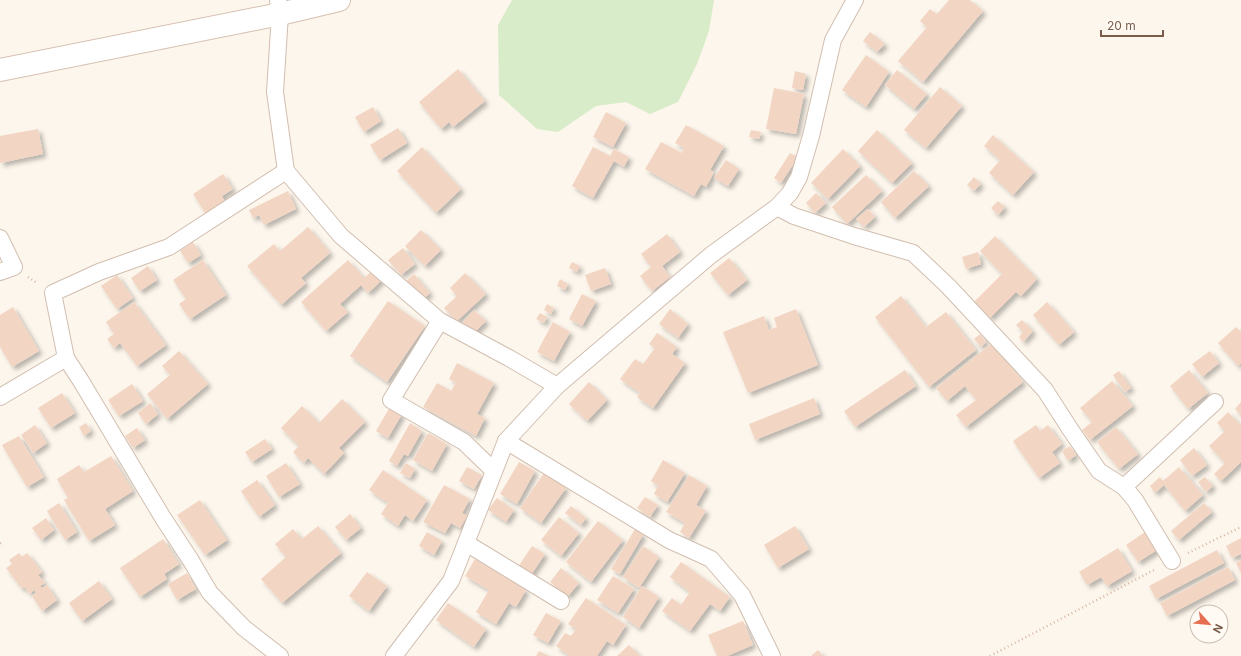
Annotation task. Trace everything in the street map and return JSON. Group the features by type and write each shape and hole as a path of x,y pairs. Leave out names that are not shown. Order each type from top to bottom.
{"street":[{"path":"0,70 279,7 339,0"},
{"path":"394,656 451,581 506,441 557,386 711,255 777,207 790,193 799,177 811,136 832,40 855,0"},
{"path":"279,7 275,92 286,171 342,236 440,321 510,358 557,386"},
{"path":"280,656 244,628 210,593 163,518 85,387 66,358 53,293 99,272 169,247 286,171"},
{"path":"777,207 794,216 854,236 913,253 948,286 1045,390 1099,471 1124,487 1135,500 1172,561"},
{"path":"0,238 7,270"},
{"path":"440,321 391,400 464,442 494,471"},
{"path":"0,397 66,358"},
{"path":"1124,487 1215,402"},
{"path":"506,441 669,540 711,559 742,595 772,656"},
{"path":"466,543 561,601"}],"path":[{"path":"7,270 53,293"},
{"path":"990,656 1172,561 1241,527"},
{"path":"0,542 3,546"}],"green space":[{"path":"512,0 714,0 709,31 697,64 678,102 650,114 626,102 596,106 558,132 537,129 499,95 498,25"}],"building":[{"path":"949,0 970,0 983,11 923,82 898,61 927,27 920,21 930,9 937,14"},
{"path":"870,32 885,44 877,52 863,41"},
{"path":"866,55 889,72 866,107 842,90"},
{"path":"458,69 485,101 453,127 449,122 441,129 419,102"},
{"path":"897,70 927,94 914,109 885,85"},
{"path":"795,71 806,74 803,90 792,88"},
{"path":"940,87 962,106 926,148 904,130"},
{"path":"774,88 804,94 796,134 766,129"},
{"path":"373,107 381,121 364,132 355,117"},
{"path":"606,112 626,123 613,147 593,137"},
{"path":"686,125 724,146 710,170 714,172 706,187 701,184 694,196 645,169 661,142 682,153 684,148 675,143"},
{"path":"398,128 407,143 380,160 370,145"},
{"path":"38,129 43,154 0,163 0,136"},
{"path":"751,130 761,132 759,139 749,137"},
{"path":"877,130 912,163 892,183 858,151"},
{"path":"993,135 1034,172 1013,195 989,173 1000,160 984,146"},
{"path":"422,147 461,189 436,213 397,171"},
{"path":"593,147 610,156 614,149 629,157 624,167 614,161 593,198 572,186"},
{"path":"843,149 860,166 828,199 811,183"},
{"path":"790,153 798,157 781,183 774,178"},
{"path":"726,160 739,169 728,186 714,178"},
{"path":"914,171 929,186 895,218 881,202"},
{"path":"223,174 233,189 222,196 225,202 206,214 193,194"},
{"path":"866,175 882,191 847,224 832,207"},
{"path":"974,177 981,184 974,191 967,185"},
{"path":"288,191 296,209 264,225 259,215 253,218 249,210"},
{"path":"816,193 826,203 815,213 806,203"},
{"path":"998,201 1005,207 998,215 991,208"},
{"path":"868,209 875,217 864,227 856,219"},
{"path":"308,227 330,253 301,278 306,283 281,305 247,266 274,244 280,251"},
{"path":"421,230 441,250 425,266 405,246"},
{"path":"667,234 680,252 662,266 670,277 652,291 640,276 651,267 641,254"},
{"path":"995,236 1037,279 1021,296 1016,292 990,318 974,302 1002,274 980,251"},
{"path":"193,242 201,255 188,263 180,251"},
{"path":"403,248 415,264 401,275 388,260"},
{"path":"978,252 981,264 966,269 962,257"},
{"path":"729,258 747,280 728,295 710,273"},
{"path":"203,260 226,295 190,319 179,304 186,299 173,280"},
{"path":"348,260 364,278 373,270 382,280 368,293 361,285 340,304 348,312 326,331 301,302"},
{"path":"572,262 580,266 577,272 569,268"},
{"path":"148,266 157,280 140,291 131,278"},
{"path":"605,268 611,284 591,291 585,275"},
{"path":"465,273 486,294 457,321 444,308 457,296 450,288"},
{"path":"414,274 430,293 422,300 405,282"},
{"path":"117,275 133,298 117,309 101,286"},
{"path":"560,279 568,284 565,290 557,286"},
{"path":"582,294 596,301 582,326 569,319"},
{"path":"901,296 926,327 946,312 976,350 929,387 875,317"},
{"path":"388,301 425,326 387,382 350,356"},
{"path":"134,302 166,345 137,366 120,343 114,348 107,339 114,334 106,322"},
{"path":"1047,302 1074,332 1059,345 1033,315"},
{"path":"547,304 554,308 551,314 544,310"},
{"path":"13,307 39,351 12,367 0,347 0,315"},
{"path":"670,309 688,324 678,338 659,324"},
{"path":"796,309 818,365 748,393 723,332 764,316 769,330 777,327 774,318"},
{"path":"474,310 486,321 474,333 462,323"},
{"path":"540,313 547,317 544,323 536,319"},
{"path":"1022,320 1033,331 1023,342 1019,337 1023,332 1016,325"},
{"path":"553,322 570,332 554,361 537,352"},
{"path":"1236,327 1241,332 1241,363 1238,366 1218,343"},
{"path":"657,333 677,347 672,354 685,363 653,408 637,397 640,393 620,379 635,359 643,364 655,348 649,344"},
{"path":"980,334 986,342 981,347 974,339"},
{"path":"992,343 1023,382 966,427 956,415 976,400 965,386 947,401 936,388"},
{"path":"179,351 208,384 167,419 147,394 170,375 162,366"},
{"path":"1210,351 1219,363 1202,377 1192,364"},
{"path":"457,363 494,383 477,414 485,418 476,436 423,407 437,383 451,391 456,383 449,379"},
{"path":"905,370 916,386 855,427 844,411"},
{"path":"1189,370 1208,393 1188,409 1170,386"},
{"path":"1119,371 1131,388 1125,392 1113,375"},
{"path":"1112,381 1133,406 1090,440 1082,430 1092,422 1080,408"},
{"path":"589,382 607,400 587,421 569,404"},
{"path":"132,384 143,401 119,416 108,400"},
{"path":"62,393 75,413 51,428 38,408"},
{"path":"814,398 820,414 755,440 749,424"},
{"path":"342,399 365,422 339,448 344,453 324,474 308,458 304,463 293,452 299,446 281,428 302,406 319,423"},
{"path":"1241,402 1241,415 1235,409"},
{"path":"150,403 158,414 146,424 138,413"},
{"path":"390,407 402,414 388,438 376,431"},
{"path":"1228,412 1241,426 1241,462 1221,481 1214,474 1225,463 1209,446 1225,431 1217,423"},
{"path":"86,423 91,431 84,436 79,427"},
{"path":"410,423 422,431 408,456 404,454 397,466 389,461"},
{"path":"35,425 47,443 33,453 21,435"},
{"path":"1036,425 1040,431 1048,425 1062,444 1052,452 1060,463 1039,478 1013,441"},
{"path":"1116,427 1138,454 1119,469 1097,442"},
{"path":"137,428 145,440 133,448 125,436"},
{"path":"428,433 447,444 432,471 413,460"},
{"path":"19,436 44,477 27,487 2,445"},
{"path":"265,439 272,449 252,462 245,452"},
{"path":"1070,446 1076,455 1068,461 1062,451"},
{"path":"1194,448 1207,465 1192,476 1180,460"},
{"path":"111,456 133,491 105,509 115,525 89,541 64,500 68,498 57,479 79,465 84,472"},
{"path":"663,460 685,473 667,502 654,494 658,486 651,481"},
{"path":"519,462 535,471 517,504 500,494"},
{"path":"286,463 300,484 279,497 266,476"},
{"path":"406,463 415,469 410,478 400,473"},
{"path":"467,467 482,475 474,489 459,481"},
{"path":"1179,467 1203,495 1185,511 1164,485 1155,493 1150,486 1160,477 1163,481"},
{"path":"383,470 427,500 413,521 405,515 398,526 381,514 388,503 369,490"},
{"path":"544,473 566,488 541,523 520,508"},
{"path":"689,475 707,486 696,505 706,511 689,538 680,532 685,523 666,512"},
{"path":"1205,477 1213,486 1206,492 1198,482"},
{"path":"257,480 275,505 259,517 241,491"},
{"path":"444,485 470,499 462,513 467,516 460,528 451,523 445,533 423,522"},
{"path":"645,497 658,505 650,517 637,508"},
{"path":"497,498 514,510 506,522 488,510"},
{"path":"200,500 227,540 205,555 177,515"},
{"path":"59,503 77,532 65,540 47,511"},
{"path":"1204,503 1212,512 1179,540 1171,531"},
{"path":"571,506 586,518 581,525 565,513"},
{"path":"350,514 361,528 346,540 335,527"},
{"path":"559,517 579,533 561,556 541,540"},
{"path":"46,518 54,530 41,540 32,528"},
{"path":"598,521 623,540 591,582 566,562"},
{"path":"318,526 341,553 282,603 261,579 286,557 275,544 293,529 302,539"},
{"path":"795,526 809,549 778,568 764,545"},
{"path":"635,529 643,535 620,574 611,569"},
{"path":"427,532 442,541 434,555 419,546"},
{"path":"1145,532 1157,550 1138,562 1126,545"},
{"path":"1241,538 1241,554 1232,558 1226,546"},
{"path":"163,539 179,564 164,574 167,579 140,597 120,568"},
{"path":"532,546 545,554 531,575 518,567"},
{"path":"643,546 659,557 639,588 623,577"},
{"path":"1118,548 1132,571 1107,586 1101,577 1087,585 1079,572"},
{"path":"1217,550 1224,563 1156,599 1149,586"},
{"path":"19,553 22,557 27,553 42,572 38,575 45,583 40,586 42,588 47,585 57,600 42,611 32,596 36,593 34,590 30,594 24,587 22,589 6,568 12,564 9,560"},
{"path":"475,559 526,590 516,607 509,603 496,624 476,612 489,590 465,576"},
{"path":"1241,560 1241,573 1236,563"},
{"path":"681,562 730,597 720,611 710,604 690,631 662,611 672,598 681,605 690,592 670,577"},
{"path":"1228,567 1235,580 1167,616 1160,603"},
{"path":"561,568 579,583 568,596 550,582"},
{"path":"367,572 387,586 369,611 349,596"},
{"path":"187,573 196,589 177,600 168,584"},
{"path":"613,576 634,589 618,613 597,600"},
{"path":"99,581 112,599 82,621 69,603"},
{"path":"642,586 659,597 639,628 623,617"},
{"path":"586,598 626,625 613,645 607,641 597,656 570,656 556,646 565,633 571,636 576,629 568,624"},
{"path":"448,603 486,629 474,647 436,620"},
{"path":"546,613 561,621 548,643 533,635"},
{"path":"743,621 753,645 727,656 717,656 708,635"},
{"path":"629,645 640,656 617,656"},
{"path":"818,650 823,656 811,656"},
{"path":"539,651 549,656 536,656"}]}
